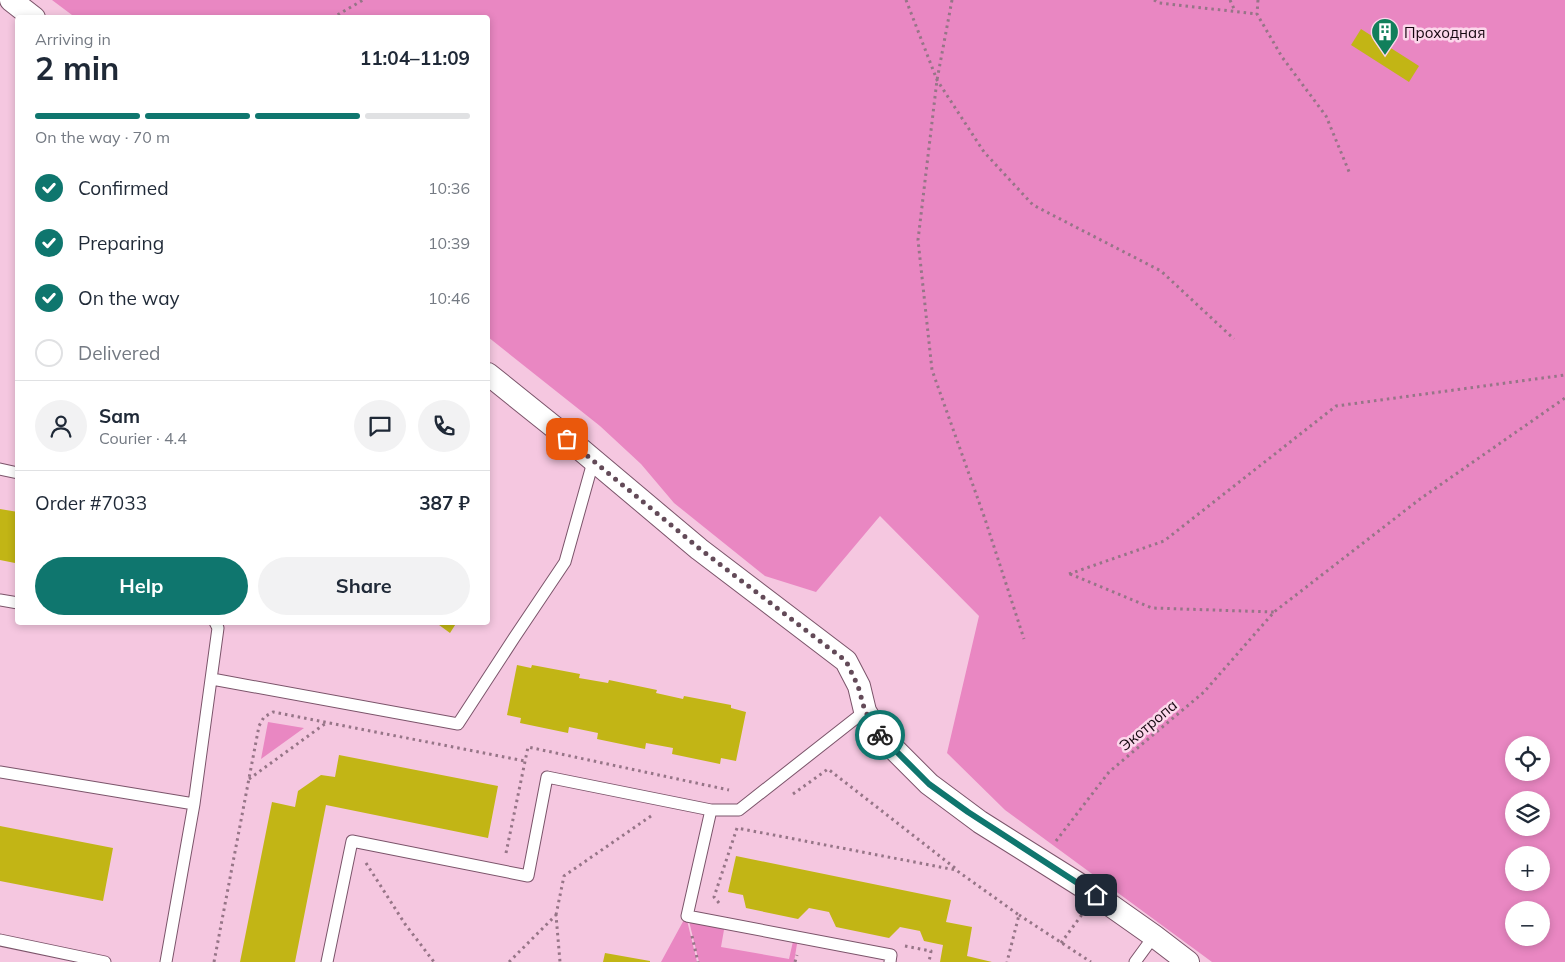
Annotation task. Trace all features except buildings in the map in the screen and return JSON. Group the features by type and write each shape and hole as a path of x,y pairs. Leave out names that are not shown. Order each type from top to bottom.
{"street":[{"path":"11,0 30,15"},
{"path":"490,376 700,549 846,661 858,686 865,711 878,733 929,784 980,822 1096,895 1188,962"}],"lane":[{"path":"212,679 458,724 566,562 593,462"},
{"path":"0,469 15,472"},
{"path":"0,600 15,602"},
{"path":"166,962 194,804 212,679 217,625"},
{"path":"327,962 352,841 528,876 547,777 711,810 738,810 756,798 865,711"},
{"path":"0,772 194,804"},
{"path":"711,810 687,916 891,955 890,962"},
{"path":"1135,962 1154,936"},
{"path":"0,940 105,962"}],"path":[{"path":"337,15 363,0"},
{"path":"906,0 937,80 984,152 1033,205 1162,271 1234,339"},
{"path":"952,0 937,80 918,240 932,370 985,519 1024,639"},
{"path":"1154,0 1159,3 1257,14"},
{"path":"1230,0 1235,11"},
{"path":"1258,0 1257,14 1282,57 1326,116 1350,174"},
{"path":"1274,612 1152,608 1069,574 1164,541 1336,406 1565,374"},
{"name":"Экотропа","path":"1041,859 1109,772 1204,692 1274,612 1420,499 1565,398"},
{"path":"214,962 259,726 264,717 273,712 525,761 528,747 714,786 779,804 828,769 956,870 1019,915 1091,962"},
{"path":"249,779 327,723"},
{"path":"560,962 556,915 564,876 672,802"},
{"path":"724,910 714,897 737,828 744,825"},
{"path":"737,828 956,870"},
{"path":"352,841 405,924 434,962"},
{"path":"508,962 556,915"},
{"path":"1007,962 1019,915"},
{"path":"687,916 698,962"},
{"path":"903,946 931,951 929,962"}],"shaded area":[{"path":"52,0 1565,0 1565,962 1212,962 1005,810 947,753 979,616 880,516 816,592 765,576 674,503 641,464 600,426 490,339 490,15 72,15"},
{"path":"268,722 304,728 261,759"},
{"path":"686,916 697,962 661,962"},
{"path":"688,917 725,924 721,947 789,959 794,937 798,938 794,962 699,962"}],"way so far":[{"path":"567,439 700,549 846,661 858,686 865,711 880,735"}],"place":[{"name":"Проходная","path":"1385,56"}],"route":[{"path":"880,735 929,784 980,822 1096,895"}]}
